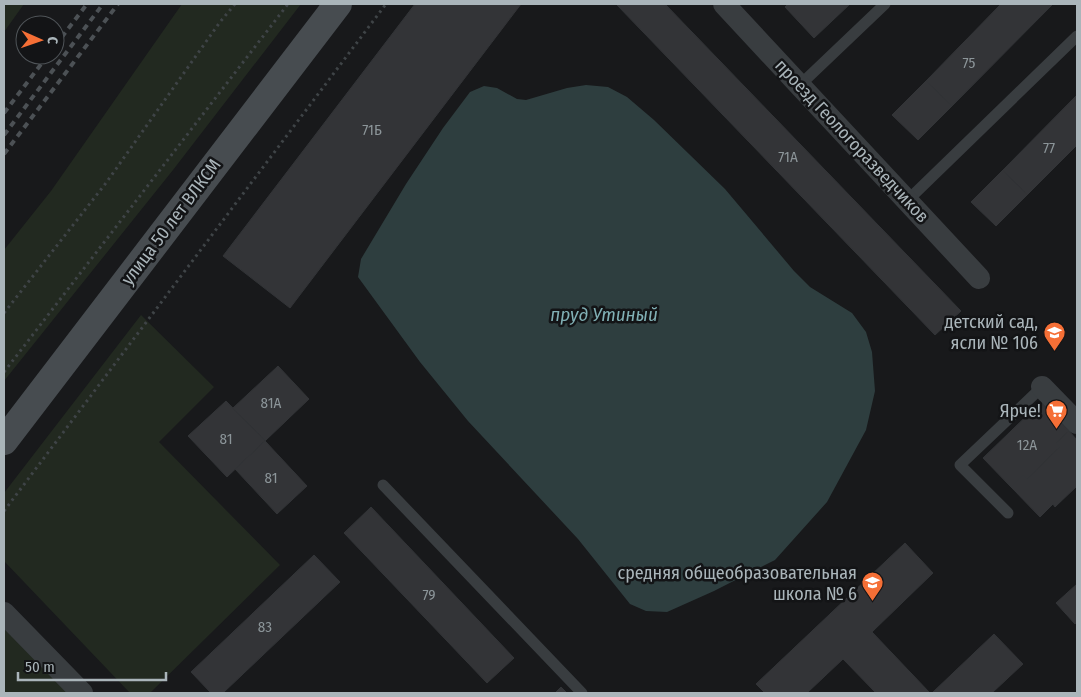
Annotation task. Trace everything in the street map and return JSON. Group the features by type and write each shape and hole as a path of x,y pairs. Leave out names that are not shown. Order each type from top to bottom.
{"street":[{"name":"улица 50 лет ВЛКСМ","path":"4,441 338,4"},
{"name":"проезд Геологоразведчиков","path":"724,4 979,278"},
{"path":"1042,387 1077,423"},
{"path":"4,613 82,693"}],"lane":[{"path":"800,85 885,4"},
{"path":"907,201 1077,36"},
{"path":"1008,513 960,465 1042,387"},
{"path":"383,485 582,693"}],"path":[{"path":"4,313 106,183 220,22 235,4"},
{"path":"4,372 288,4"},
{"path":"4,508 386,4"}],"shaded area":[{"path":"4,4 24,4 15,15 4,32"},
{"path":"182,4 301,4 173,170 4,381 4,250 51,191"},
{"path":"141,315 214,387 159,442 280,565 150,693 130,693 4,561 4,493"},
{"path":"4,628 69,693 4,693"}],"water":[{"name":"пруд Утиный","path":"586,85 608,87 627,97 654,120 725,189 794,271 810,287 852,313 866,332 872,352 875,391 866,430 827,502 775,560 667,612 646,611 630,604 578,539 468,421 420,362 358,277 361,259 406,184 443,128 470,92 484,86 497,88 517,99 526,100 567,88"}],"building":[{"path":"415,4 521,4 290,308 223,256"},
{"path":"616,4 665,4 961,311 935,335"},
{"path":"788,4 850,4 814,38 785,7"},
{"path":"1001,4 1053,4 952,106 926,81"},
{"path":"926,81 952,106 918,140 892,115"},
{"path":"1077,95 1077,145 1027,195 1003,170"},
{"path":"1003,170 1027,195 996,226 971,202"},
{"path":"278,366 309,399 265,441 233,408"},
{"path":"226,401 265,441 227,477 188,436"},
{"path":"1041,402 1069,431 1056,443 1060,447 1027,479 1023,475 1011,487 983,458"},
{"path":"1069,431 1077,440 1077,486 1055,507 1053,504 1040,517 1011,487 1023,475 1027,479 1060,447 1056,443"},
{"path":"265,441 307,486 277,514 235,469"},
{"path":"371,507 514,658 487,683 344,533"},
{"name":"средняя общеобразовательная школа № 6","path":"905,543 933,573 872,632 930,693 876,693 843,659 807,693 765,693 756,684"},
{"path":"314,555 340,582 223,693 211,693 191,672"},
{"path":"1077,584 1077,622 1075,624 1056,603"},
{"path":"994,634 1023,664 992,693 932,693"},
{"path":"561,687 567,693 555,693"}],"railway":[{"path":"65,33 87,4"},
{"path":"4,135 103,4"},
{"path":"4,154 118,4"},
{"path":"4,113 40,65"}],"place":[{"name":"детский сад, ясли № 106","path":"1054,351"},
{"name":"Ярче!","path":"1057,430"},
{"name":"средняя общеобразовательная школа № 6","path":"873,602"}]}
